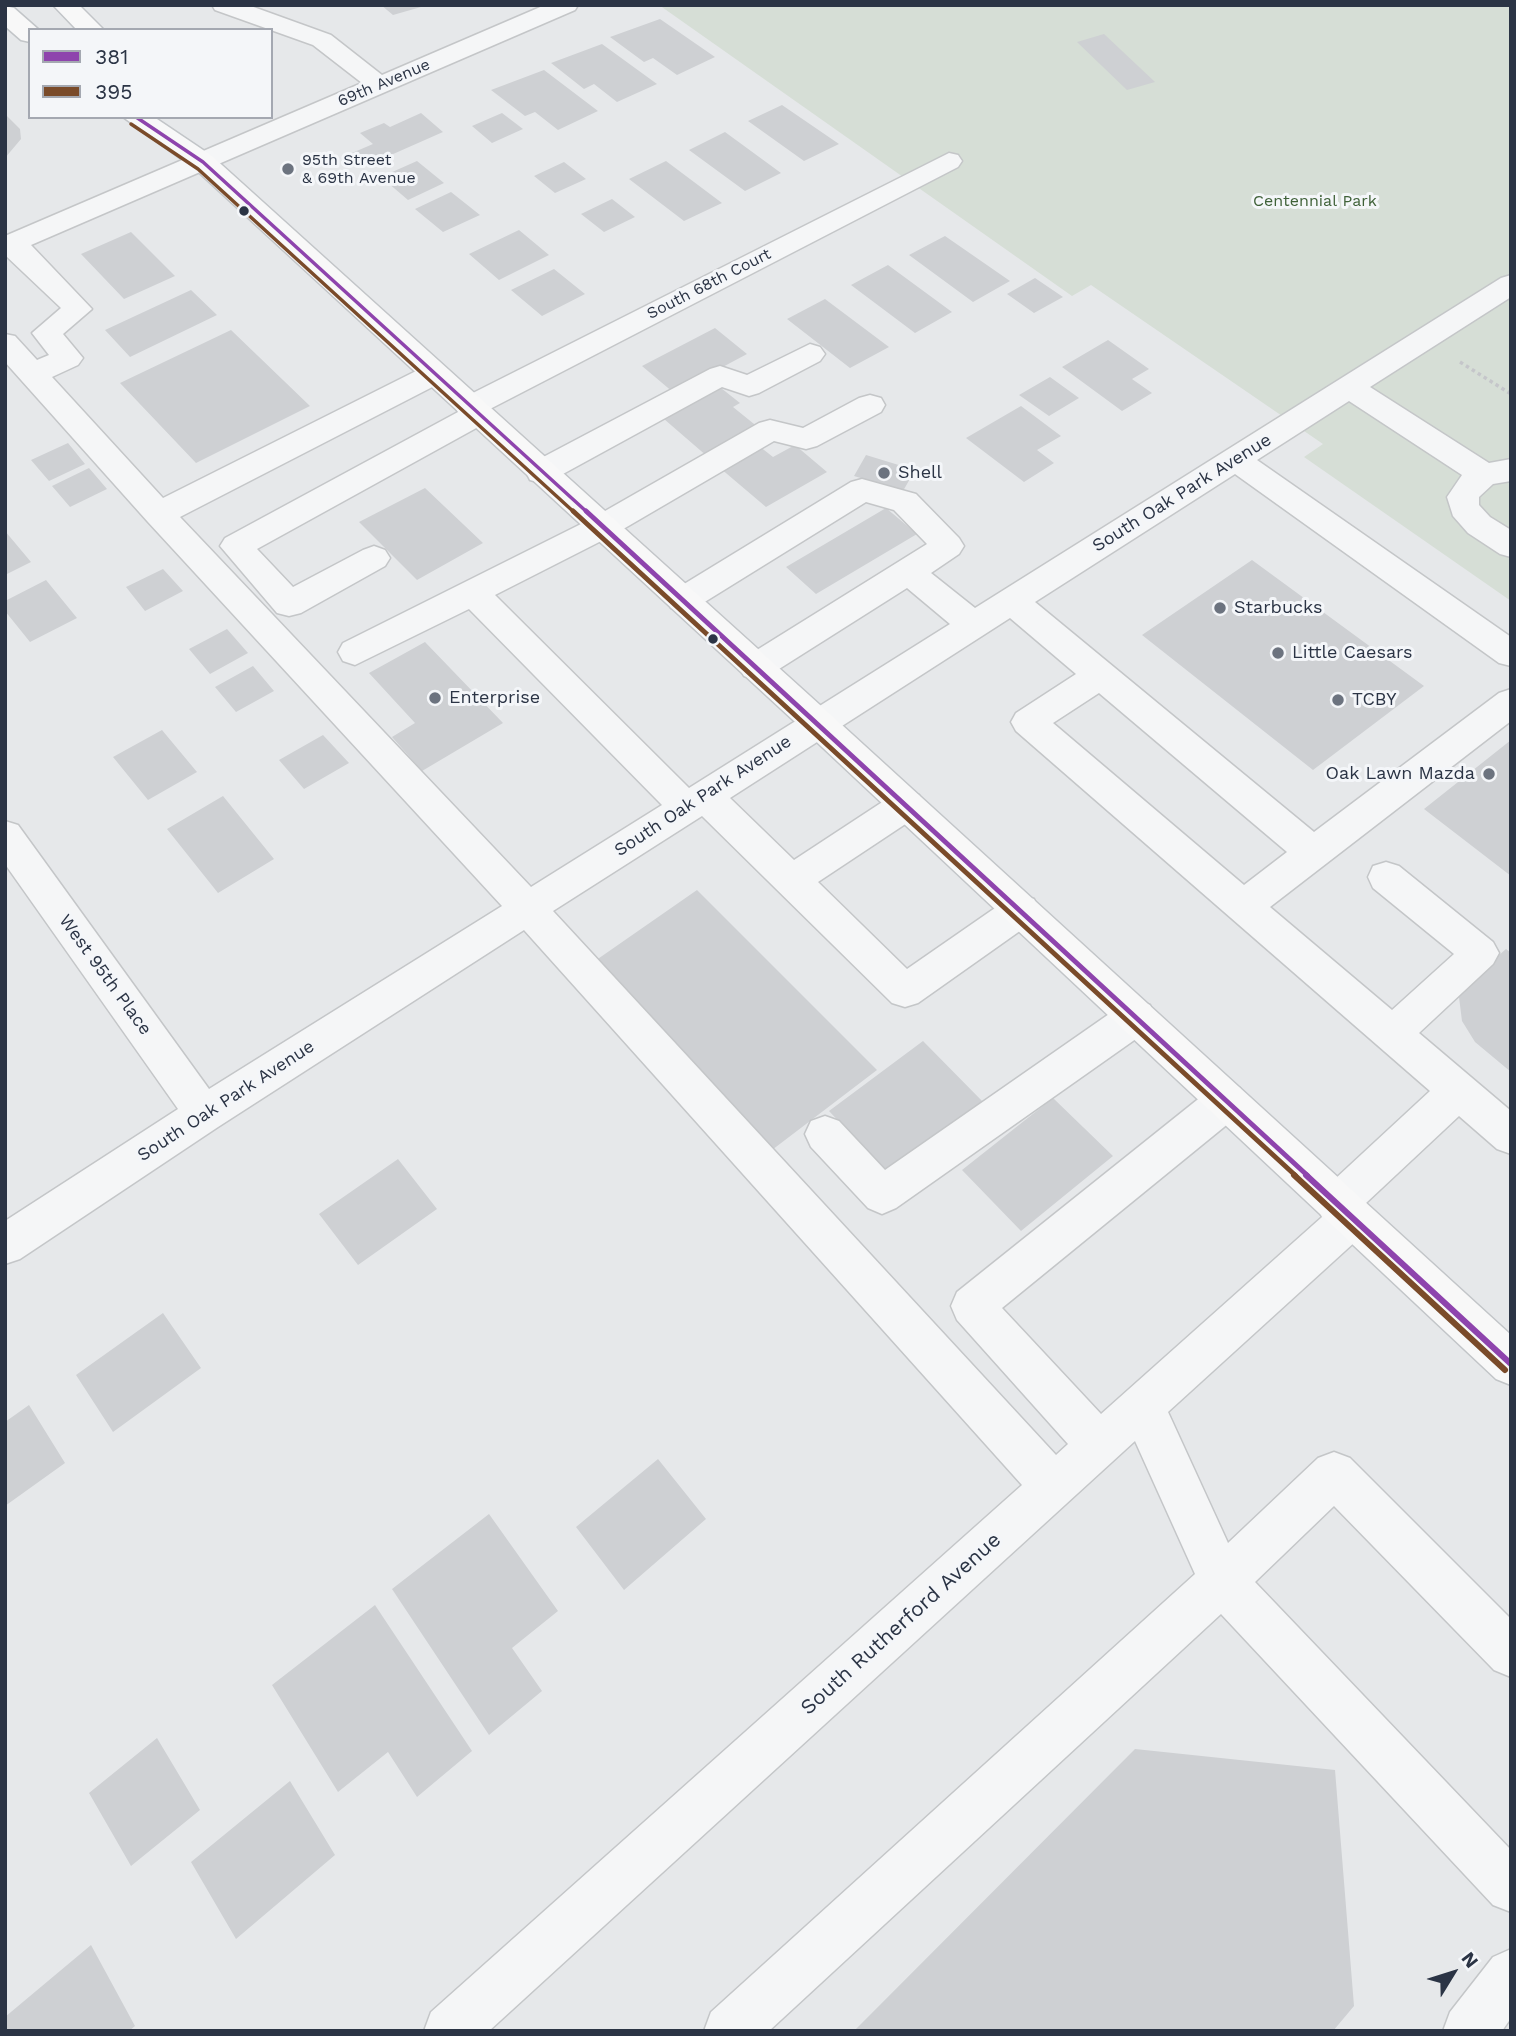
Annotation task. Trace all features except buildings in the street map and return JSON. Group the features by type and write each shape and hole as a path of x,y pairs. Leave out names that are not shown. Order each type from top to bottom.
{"main road":[{"path":"65,5 90,28"},
{"path":"5,13 28,33"},
{"path":"139,119 203,162 818,723 1511,1364"},
{"path":"170,119 203,162"}],"street":[{"path":"224,5 323,40 380,86"},
{"name":"69th Avenue","path":"9,245 566,5"},
{"name":"South 68th Court","path":"374,558 289,604 236,546 474,411 949,161"},
{"path":"9,245 78,309 46,333 68,358 33,374"},
{"name":"South Oak Park Avenue","path":"5,1245 204,1114 1511,284"},
{"path":"5,343 159,514 527,908 1054,1486"},
{"path":"541,472 720,376 749,386 810,354"},
{"path":"159,514 434,374"},
{"path":"1349,387 1497,473"},
{"path":"355,652 602,527 770,430 806,439 870,405"},
{"path":"1235,459 1511,654"},
{"path":"1497,473 1468,487 1462,498 1464,508 1479,525 1511,546"},
{"path":"683,600 862,490 905,502 948,546 756,667"},
{"path":"909,572 973,625"},
{"path":"472,592 695,801 791,881 905,992 1021,910"},
{"path":"1011,601 1313,852"},
{"path":"1101,675 1028,722 1511,1136"},
{"path":"1243,907 1511,702"},
{"path":"791,881 906,804"},
{"name":"West 95th Place","path":"5,835 204,1114"},
{"path":"1386,877 1480,953 1392,1034"},
{"path":"825,1134 881,1195 1136,1017"},
{"name":"South Rutherford Avenue","path":"450,2031 1142,1406 1344,1210 1458,1091"},
{"path":"1099,1444 972,1306 1226,1101"},
{"path":"1142,1406 1222,1581 1511,1887"},
{"path":"730,2031 1222,1581 1334,1474 1511,1653"},
{"path":"1469,2031 1511,1975"}],"path":[{"path":"1423,340 1511,394"}],"green space":[{"name":"Centennial Park","path":"659,5 1511,5 1511,601 1304,457 1323,444 1091,285 1072,296"}],"transit line":[{"name":"381","path":"139,119 203,162 818,723 1511,1364"},
{"name":"395","path":"131,124 198,169 812,729 1505,1370"}],"place":[{"name":"95th Street & 69th Avenue","path":"288,169"},
{"name":"Shell","path":"884,473"},
{"name":"Starbucks","path":"1220,608"},
{"name":"Little Caesars","path":"1278,653"},
{"name":"Enterprise","path":"435,698"},
{"name":"TCBY","path":"1338,700"},
{"name":"Oak Lawn Mazda","path":"1489,774"}]}
